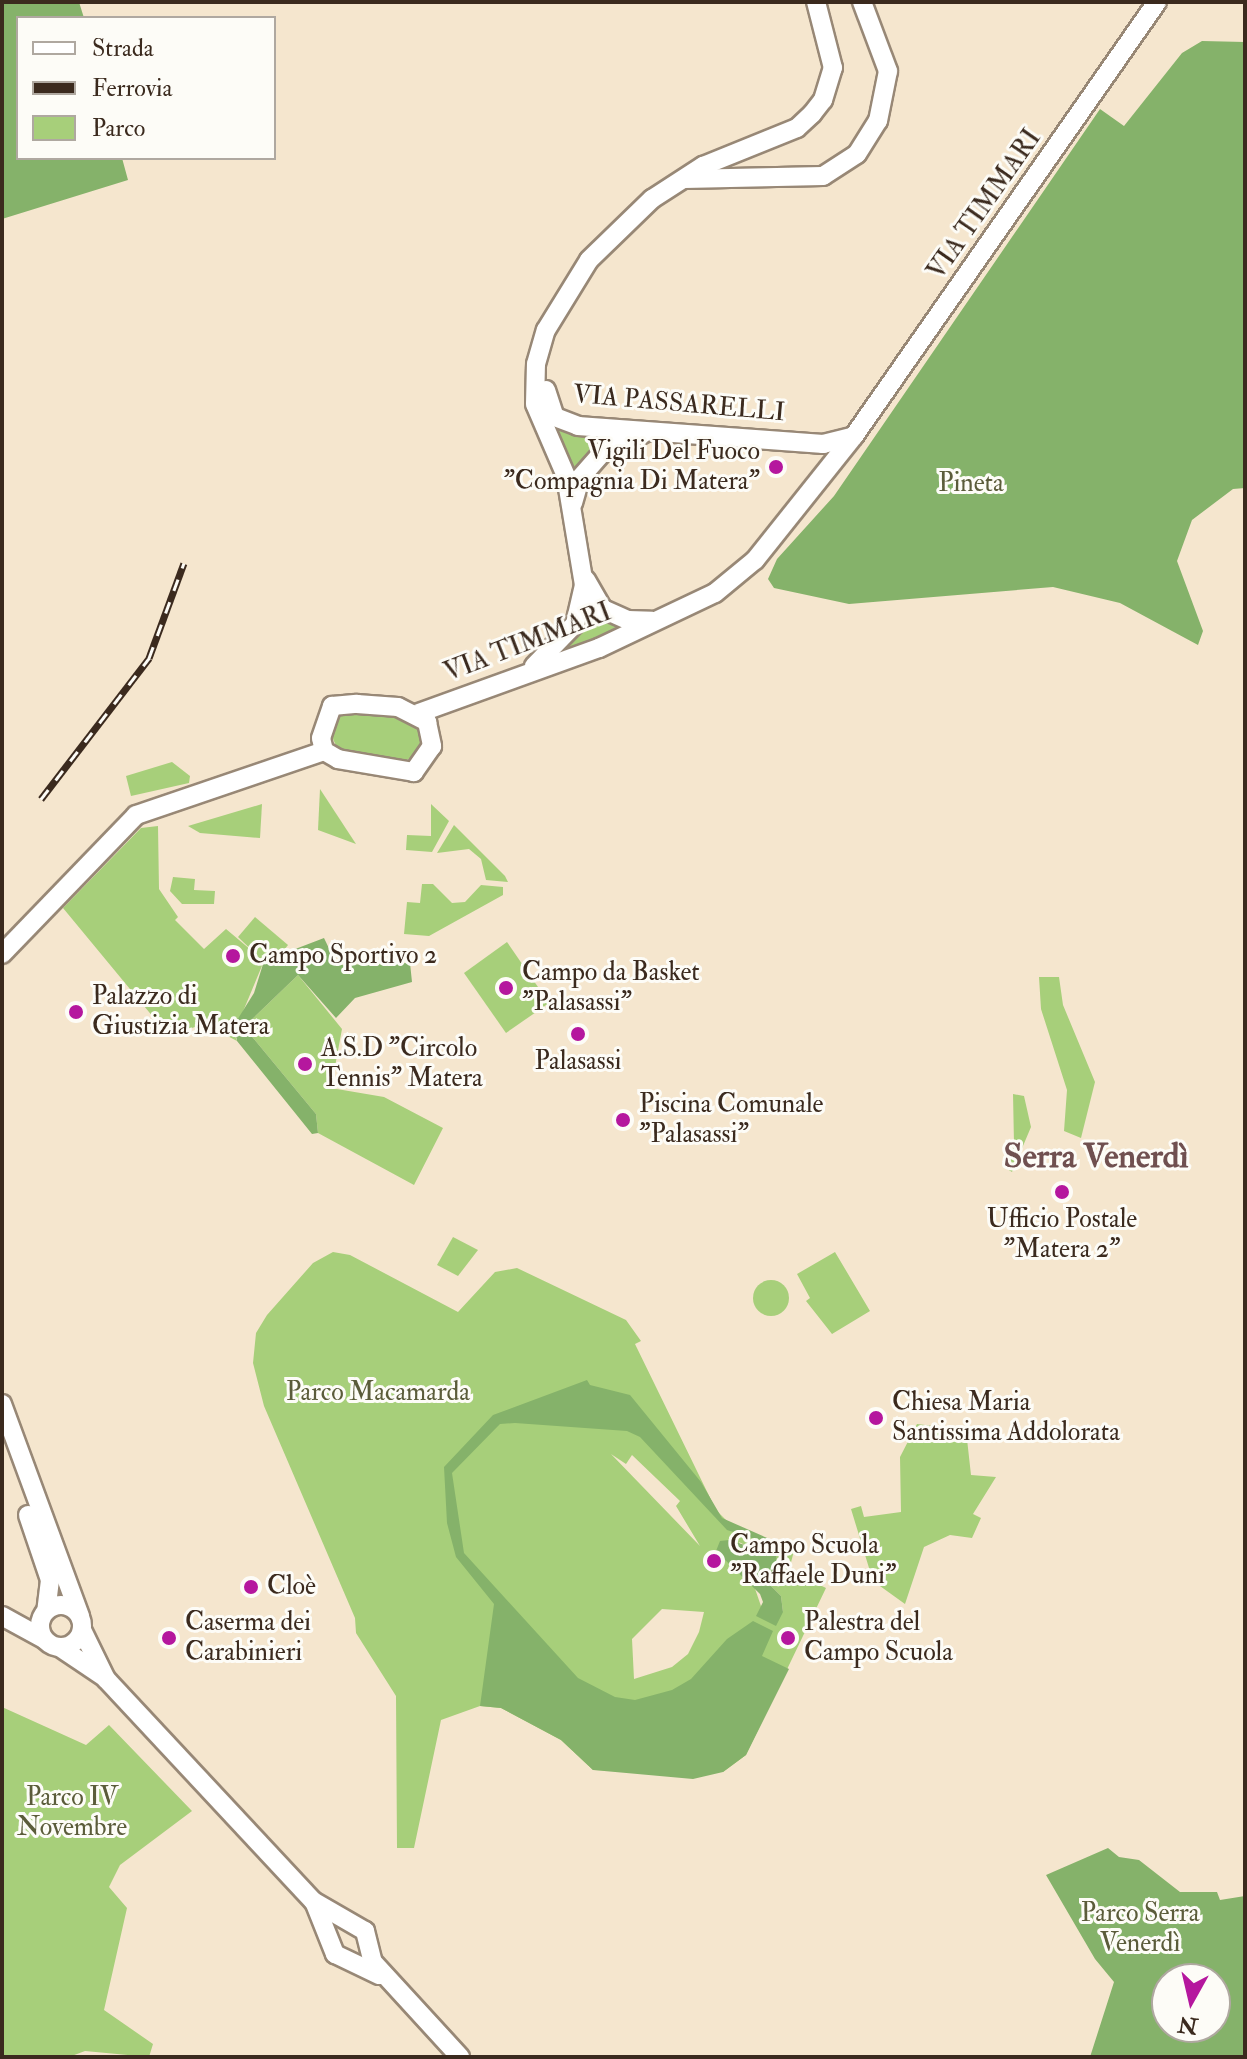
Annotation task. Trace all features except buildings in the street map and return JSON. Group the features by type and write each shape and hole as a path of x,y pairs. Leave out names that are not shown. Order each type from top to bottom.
{"main road":[{"path":"655,621 628,620 603,609 591,595 581,562 560,455 535,404 536,364 553,316 589,260 652,199 703,166 797,128 823,100 833,68 816,2"},
{"path":"684,179 823,176 857,154 878,121 888,71 862,2"},
{"name":"VIA TIMMARI","path":"419,713 599,648 738,576 854,436 1157,2"},
{"name":"VIA PASSARELLI","path":"553,316 545,371 548,406 555,417 578,426 834,444 854,436"},
{"path":"572,506 580,478 610,444 666,431"},
{"path":"808,442 820,455 818,481"},
{"path":"526,673 575,624 582,607 581,562"},
{"path":"332,706 398,707 419,713 432,733 432,746 414,772 338,759 324,751 321,738 332,706"},
{"path":"2,954 136,815 324,751"},
{"path":"2,1404 81,1623 106,1679"},
{"path":"2,1440 50,1580 46,1611 40,1627 44,1639"},
{"path":"46,1611 62,1605 81,1623"},
{"path":"2,1616 61,1648 106,1679 313,1901 332,1937 335,1954 362,1954 460,2057"},
{"path":"61,1648 75,1642 81,1623"},
{"path":"313,1901 365,1931 362,1954"},
{"path":"332,1937 350,1923"}],"green space":[{"path":"2,2 79,2 83,16 16,16 16,160 123,160 128,180 2,219"},
{"name":"Pineta","path":"1202,41 1245,42 1245,488 1233,489 1192,520 1177,561 1203,631 1198,645 1120,603 1053,587 849,604 774,588 768,579 777,559 834,496 1100,109 1124,126 1182,53"},
{"path":"553,426 572,433 618,433 572,476"},
{"path":"588,598 632,626 555,657 580,629"},
{"path":"358,710 405,716 422,734 418,752 403,763 337,748 330,732 335,718"},
{"path":"172,762 190,776 189,783 131,796 126,776"},
{"path":"320,789 356,844 318,830"},
{"path":"262,804 260,838 200,833 188,826"},
{"path":"431,804 449,821 432,852 406,850 407,835 431,836"},
{"path":"454,825 508,882 486,880 481,859 469,849 437,853"},
{"path":"158,826 159,889 178,917 175,920 204,949 226,929 264,961 234,1033 237,1041 205,1024 182,1031 174,1028 168,1035 63,908 141,828"},
{"path":"173,877 195,879 194,890 215,891 214,904 182,904 170,891"},
{"path":"422,884 433,884 452,903 465,902 481,885 503,887 503,895 429,936 404,934 407,902 420,903"},
{"path":"255,917 288,945 281,954 262,960 238,937"},
{"path":"324,938 337,965 410,963 412,982 355,998 336,1018 298,975 244,1027 316,1114 318,1133 312,1134 237,1041 234,1025 254,993 264,961"},
{"name":"Campo da Basket \"Palasassi\"","path":"507,942 549,1003 506,1033 464,973"},
{"name":"A.S.D \"Circolo Tennis\" Matera","path":"298,975 342,1029 331,1088 384,1097 443,1128 414,1185 318,1133 316,1114 244,1027"},
{"path":"1039,977 1059,977 1063,1005 1095,1082 1081,1138 1064,1131 1067,1090 1041,1009"},
{"path":"1013,1094 1024,1096 1031,1127 1012,1172 1007,1169 1014,1144"},
{"path":"453,1237 478,1250 458,1276 437,1265"},
{"name":"Parco Macamarda","path":"333,1252 350,1255 458,1312 495,1272 517,1268 626,1320 641,1341 635,1344 716,1510 731,1525 794,1551 789,1570 826,1588 746,1755 723,1772 593,1770 561,1740 501,1708 480,1706 441,1720 414,1848 397,1848 396,1696 356,1633 355,1618 264,1406 253,1363 256,1333 267,1315 313,1263","holes":["611,1454 626,1464 632,1455 680,1501 676,1506 700,1546","739,1542 774,1560 777,1571 765,1580 781,1596 783,1612 762,1609","662,1609 704,1612 699,1632 688,1654 672,1667 634,1679 632,1639"]},
{"path":"835,1252 870,1311 832,1334 806,1301 810,1298 797,1274"},
{"path":"771,1280 783,1286 789,1298 783,1310 771,1316 759,1310 753,1298 759,1286"},
{"path":"587,1380 590,1385 630,1395 701,1482 722,1518 774,1541 773,1545 727,1530 640,1437 627,1431 515,1423 500,1424 452,1473 464,1553 578,1678 615,1697 635,1700 672,1690 691,1679 727,1639 753,1621 773,1631 762,1656 789,1669 746,1755 723,1772 693,1779 593,1770 561,1740 501,1708 480,1706 494,1604 456,1557 447,1523 444,1467 493,1415"},
{"path":"917,1424 966,1430 971,1475 996,1477 973,1514 981,1518 972,1538 950,1535 924,1547 905,1604 873,1581 851,1509 861,1506 864,1517 901,1512 900,1457"},
{"path":"729,1540 776,1555 778,1574 765,1580 781,1596 783,1612 776,1626 756,1616 763,1602 760,1594 716,1551 720,1541"},
{"name":"Parco IV Novembre","path":"2,1707 86,1745 109,1725 192,1811 120,1865 109,1887 127,1908 104,2010 153,2044 149,2057 85,2051 69,2057 2,2057"},
{"name":"Parco Serra Venerdì","path":"1108,1848 1119,1857 1139,1860 1180,1892 1217,1892 1220,1900 1245,1896 1245,2057 1090,2057 1114,1982 1095,1959 1046,1875"}],"railway":[{"path":"41,799 149,658 184,563"}],"place":[{"name":"Vigili Del Fuoco \"Compagnia Di Matera\"","path":"776,467"},
{"name":"Campo Sportivo 2","path":"233,956"},
{"name":"Campo da Basket \"Palasassi\"","path":"506,988"},
{"name":"Palazzo di Giustizia Matera","path":"76,1012"},
{"name":"Palasassi","path":"578,1034"},
{"name":"A.S.D \"Circolo Tennis\" Matera","path":"305,1064"},
{"name":"Piscina Comunale \"Palasassi\"","path":"623,1120"},
{"name":"Ufficio Postale \"Matera 2\"","path":"1062,1192"},
{"name":"Chiesa Maria Santissima Addolorata","path":"876,1418"},
{"name":"Campo Scuola \"Raffaele Duni\"","path":"714,1561"},
{"name":"Cloè","path":"251,1587"},
{"name":"Caserma dei Carabinieri","path":"169,1638"},
{"name":"Palestra del Campo Scuola","path":"788,1638"}],"district":[{"name":"Serra Venerdì","path":"1096,1157"}]}
